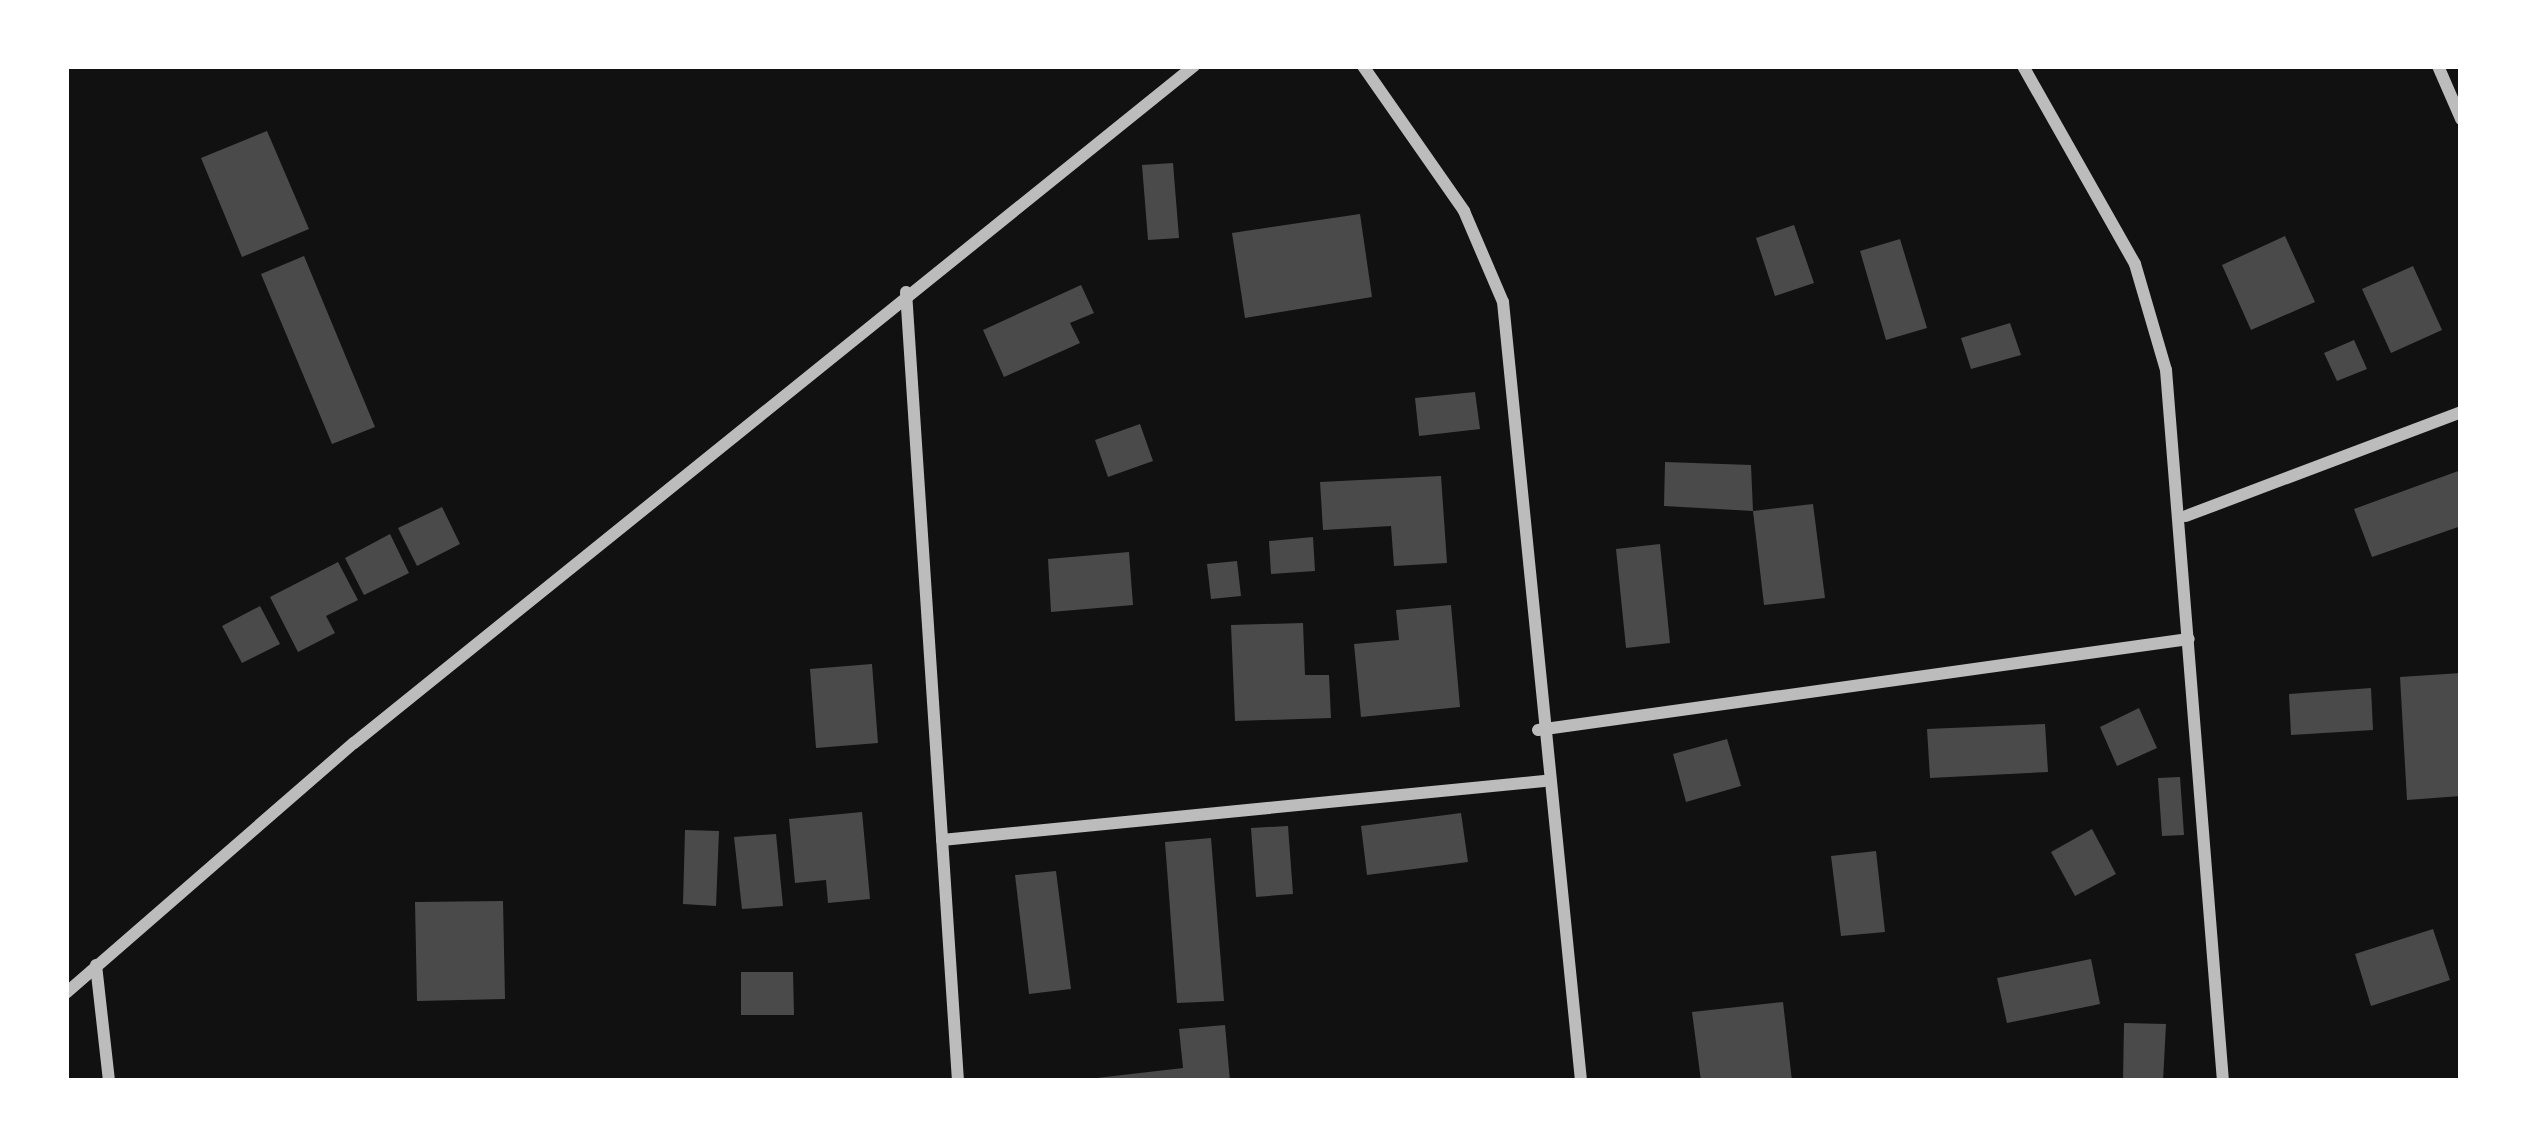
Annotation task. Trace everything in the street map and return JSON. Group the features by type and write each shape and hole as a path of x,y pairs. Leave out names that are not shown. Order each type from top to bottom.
{"street":[{"path":"66,993 906,292 1194,66"},
{"path":"1363,66 1464,211 1503,302 1538,730 1581,1081"},
{"path":"2023,66 2134,265 2166,370 2186,516 2189,639 2223,1081"},
{"path":"2438,66 2461,119"},
{"path":"906,292 958,1081"},
{"path":"2186,516 2461,412"},
{"path":"1538,730 2189,639"},
{"path":"942,840 1544,781"},
{"path":"96,965 109,1081"}],"building":[{"path":"267,131 309,229 242,257 201,158"},
{"path":"1173,163 1179,238 1148,240 1142,165"},
{"path":"1360,214 1372,297 1245,318 1232,233"},
{"path":"1794,225 1814,283 1775,296 1756,238"},
{"path":"2285,236 2315,302 2251,330 2222,265"},
{"path":"1900,239 1927,328 1886,340 1860,251"},
{"path":"304,256 375,427 332,444 261,274"},
{"path":"2413,266 2442,330 2391,353 2362,289"},
{"path":"1081,285 1094,313 1070,323 1080,343 1004,377 983,330"},
{"path":"2010,323 2021,355 1971,369 1961,338"},
{"path":"2354,340 2367,369 2337,381 2324,353"},
{"path":"1475,392 1480,429 1419,436 1415,398"},
{"path":"1140,424 1153,461 1108,477 1095,440"},
{"path":"1665,462 1751,465 1753,511 1664,506"},
{"path":"2461,470 2461,526 2372,557 2354,509"},
{"path":"1441,476 1447,563 1394,566 1391,526 1323,530 1320,482"},
{"path":"1813,504 1825,598 1764,605 1753,511"},
{"path":"442,507 460,544 417,566 398,528"},
{"path":"390,534 409,573 364,595 345,558"},
{"path":"1313,537 1315,571 1271,574 1269,541"},
{"path":"1660,544 1670,643 1626,648 1616,549"},
{"path":"1129,552 1133,605 1051,612 1048,559"},
{"path":"1237,561 1241,596 1211,599 1207,564"},
{"path":"338,562 358,600 326,616 335,633 298,652 270,597"},
{"path":"1451,605 1460,707 1361,717 1354,644 1399,640 1396,610"},
{"path":"260,606 280,644 242,663 222,626"},
{"path":"1303,623 1305,675 1329,675 1331,718 1235,721 1231,625"},
{"path":"872,664 878,743 816,748 810,669"},
{"path":"2461,673 2461,796 2407,800 2400,677"},
{"path":"2371,688 2373,730 2291,735 2289,694"},
{"path":"2139,708 2157,748 2117,766 2100,727"},
{"path":"2045,724 2048,772 1930,778 1927,729"},
{"path":"1727,739 1741,786 1686,802 1673,754"},
{"path":"2180,777 2184,835 2162,836 2158,778"},
{"path":"862,812 870,899 828,903 826,880 795,883 789,819"},
{"path":"1461,813 1468,862 1367,875 1361,826"},
{"path":"1288,826 1293,894 1256,897 1251,828"},
{"path":"2092,829 2116,874 2075,896 2051,852"},
{"path":"685,830 719,831 716,906 683,904"},
{"path":"776,834 783,906 742,909 734,837"},
{"path":"1211,838 1224,1001 1177,1003 1165,842"},
{"path":"1876,851 1885,932 1841,936 1831,856"},
{"path":"1056,871 1071,989 1029,994 1015,875"},
{"path":"503,901 505,999 417,1001 415,902"},
{"path":"2433,929 2450,980 2371,1006 2355,954"},
{"path":"2091,959 2100,1004 2007,1023 1997,978"},
{"path":"741,972 793,972 794,1015 741,1015"},
{"path":"1783,1002 1792,1081 1701,1081 1692,1012"},
{"path":"2124,1023 2166,1024 2163,1081 2123,1081"},
{"path":"1225,1025 1230,1081 1071,1081 1183,1068 1179,1029"}]}
